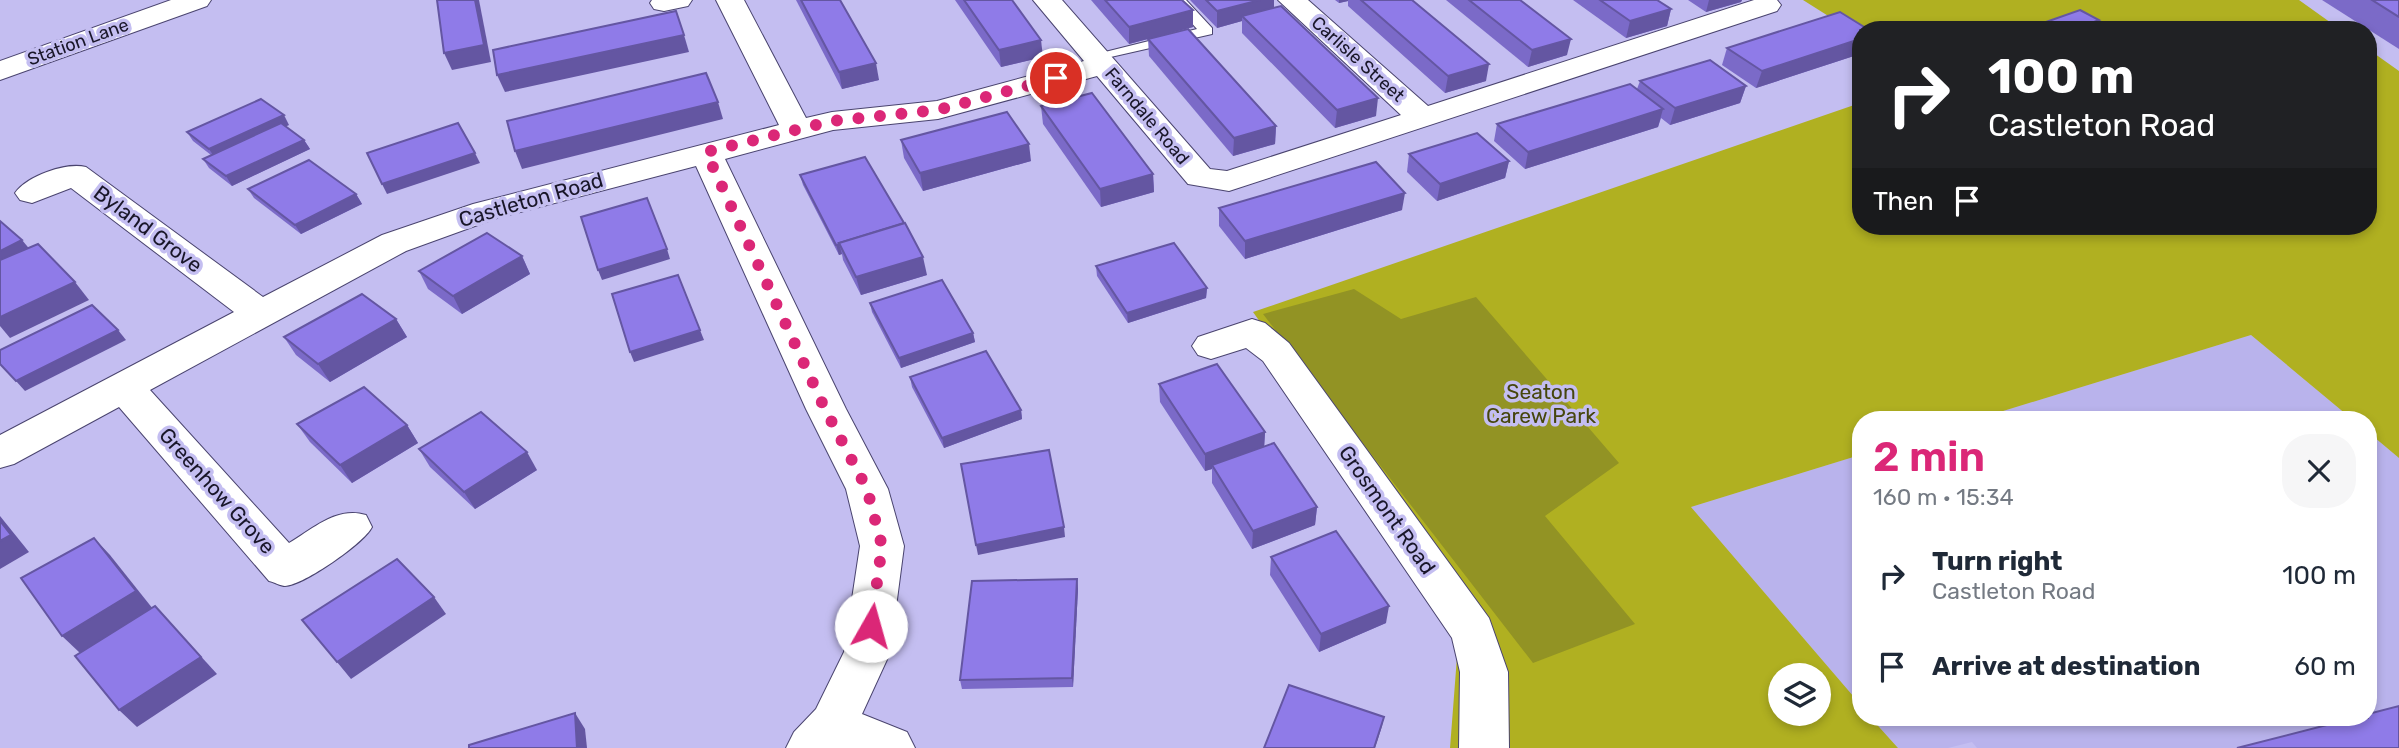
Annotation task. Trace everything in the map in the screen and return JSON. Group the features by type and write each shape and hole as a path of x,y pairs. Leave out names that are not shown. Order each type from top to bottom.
{"street":[{"name":"Station Lane","path":"0,71 197,0"},
{"path":"730,0 797,130"},
{"name":"Farndale Road","path":"1047,0 1200,177 1229,181 1424,119"},
{"name":"Carlisle Street","path":"1292,0 1424,119"},
{"path":"1424,119 1763,3"},
{"path":"1568,38 1598,60"},
{"name":"Castleton Road","path":"0,453 394,243 485,211 706,152 832,121 938,110 1101,62"},
{"path":"706,152 825,409 867,489 882,546 867,653 822,736 890,748"},
{"name":"Byland Grove","path":"32,192 74,174 260,313"},
{"name":"Grosmont Road","path":"1211,345 1252,332 1276,352 1473,632 1484,672 1485,748"},
{"name":"Greenhow Grove","path":"125,388 285,568 351,527"}],"lane":[{"path":"1101,62 1207,31 1178,0"}],"shaded area":[{"path":"2251,335 2342,411 2003,411"},
{"path":"2377,440 2399,458 2399,748 1977,748 1972,742 1948,748 1898,748 1878,726 2377,726"},
{"path":"1852,457 1852,695 1831,670 1831,663 1825,663 1691,507"}],"green space":[{"path":"1803,0 2299,0 2328,21 1852,21 1852,31"},
{"name":"Seaton Carew Park","path":"2377,55 2399,71 2399,458 2377,440 2377,411 2342,411 2251,335 2003,411 1852,411 1852,457 1691,507 1825,663 1768,663 1768,726 1831,726 1831,670 1852,695 1852,726 1878,726 1898,748 1450,748 1461,605 1253,312 1852,106 1852,235 2377,235"},
{"path":"1354,289 1401,319 1476,297 1619,463 1545,516 1635,624 1533,663 1263,314"}],"building":[{"path":"437,0 475,0 484,45 444,53"},
{"path":"801,0 840,0 876,63 839,72"},
{"path":"964,0 1012,0 1041,40 999,50"},
{"path":"1105,0 1182,0 1193,10 1129,27"},
{"path":"1206,0 1260,0 1217,11"},
{"path":"1361,0 1412,0 1489,64 1448,76"},
{"path":"1469,0 1520,0 1571,39 1532,50"},
{"path":"1600,0 1657,0 1671,9 1630,21"},
{"path":"2372,0 2399,0 2399,17"},
{"path":"1281,6 1378,98 1337,110 1242,16"},
{"path":"2080,10 2099,20 2096,21 2049,21"},
{"path":"676,11 684,35 497,75 493,50"},
{"path":"1840,12 1854,21 1852,21 1852,42 1762,71 1727,48"},
{"path":"1188,29 1276,126 1234,138 1148,39"},
{"path":"1710,60 1746,86 1675,108 1640,81"},
{"path":"706,73 718,102 515,151 507,121"},
{"path":"1630,84 1663,109 1528,152 1497,124"},
{"path":"1092,93 1153,174 1100,189 1041,106"},
{"path":"261,99 284,115 209,149 187,132"},
{"path":"1007,112 1029,144 920,173 901,140"},
{"path":"281,123 304,140 226,176 203,159"},
{"path":"458,123 475,153 382,184 367,153"},
{"path":"1477,133 1509,161 1440,184 1409,154"},
{"path":"865,157 904,223 836,245 800,175"},
{"path":"309,160 356,194 295,225 248,189"},
{"path":"1376,162 1405,193 1245,241 1219,208"},
{"path":"647,198 667,249 598,270 581,217"},
{"path":"0,221 22,240 0,251"},
{"path":"905,223 923,257 856,277 839,243"},
{"path":"487,233 522,256 453,296 419,271"},
{"path":"1174,243 1207,288 1127,313 1096,266"},
{"path":"38,244 75,282 0,317 0,260"},
{"path":"678,275 700,330 630,352 612,294"},
{"path":"942,280 973,333 899,358 870,303"},
{"path":"362,294 396,319 318,364 284,337"},
{"path":"92,305 118,330 16,381 0,364 0,350"},
{"path":"986,351 1021,410 942,438 910,377"},
{"path":"1217,364 1265,432 1205,454 1159,384"},
{"path":"364,387 407,425 340,465 297,424"},
{"path":"481,412 527,452 464,492 419,449"},
{"path":"1274,443 1317,507 1253,531 1212,465"},
{"path":"1049,450 1064,527 976,545 961,464"},
{"path":"0,521 11,535 0,541"},
{"path":"1336,531 1389,606 1321,634 1271,557"},
{"path":"94,538 136,591 62,636 21,578"},
{"path":"397,559 434,597 337,662 302,620"},
{"path":"1077,579 1072,678 960,680 972,581"},
{"path":"155,606 201,657 119,710 75,656"},
{"path":"1289,685 1384,717 1374,748 1264,748"},
{"path":"2399,706 2399,748 2237,748 2323,726 2377,726 2377,712"},
{"path":"575,713 577,748 469,748 469,745"}],"route":[{"path":"871,626 882,546 867,489 825,409 706,152 832,121 938,110 1056,78"}]}
